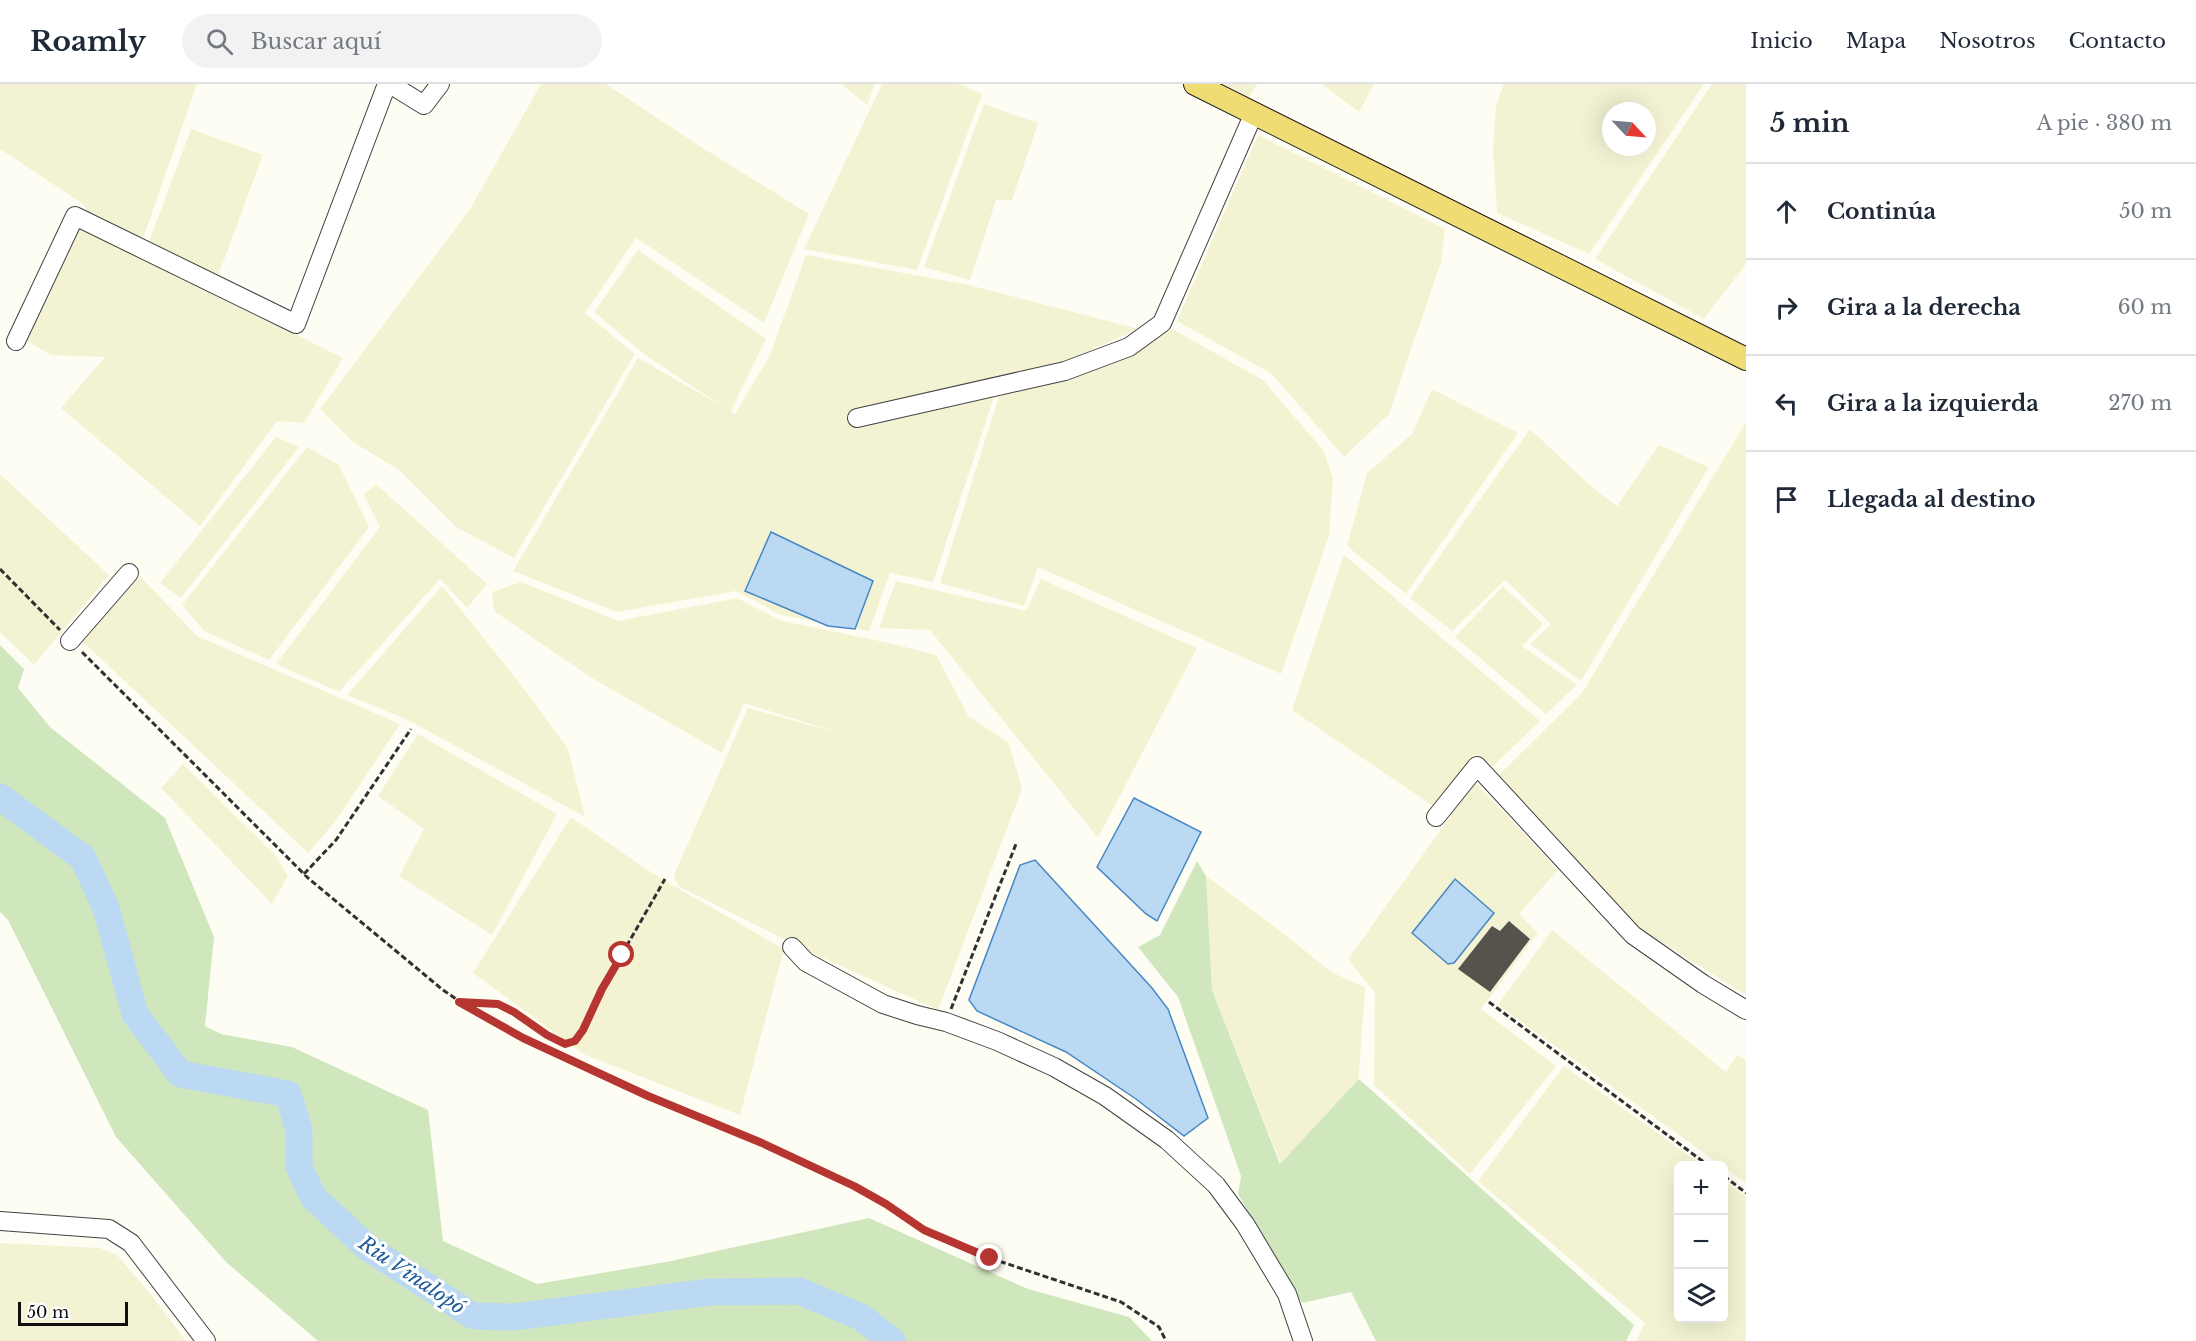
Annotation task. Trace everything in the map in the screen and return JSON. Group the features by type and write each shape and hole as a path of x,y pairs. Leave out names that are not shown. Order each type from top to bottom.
{"main road":[{"path":"1195,84 1746,359"}],"street":[{"path":"16,341 75,216 296,324 389,84 424,105 440,84"},
{"path":"857,418 1065,370 1129,347 1162,323 1254,113"},
{"path":"70,641 129,573"},
{"path":"1436,817 1477,766 1633,935 1703,984 1746,1010"},
{"path":"792,947 806,962 883,1004 946,1022 997,1041 1054,1067 1105,1096 1167,1140 1216,1185 1245,1224 1287,1294 1303,1341"},
{"path":"0,1221 54,1227 109,1229 131,1243 206,1341"}],"path":[{"path":"0,569 304,874 459,1002 534,1043 648,1096 762,1143 854,1186 924,1230 990,1258 1121,1302 1159,1327 1166,1341"},
{"path":"304,874 336,840 411,729"},
{"path":"946,1022 1016,844"},
{"path":"459,1002 498,1004 565,1044 575,1041 665,879"},
{"path":"1489,1002 1702,1161"},
{"path":"1728,1179 1746,1193"}],"green space":[{"path":"0,84 197,84 143,239 90,215 83,204 0,149"},
{"path":"541,84 606,84 809,214 764,323 636,238 585,313 635,354 514,558 456,527 399,470 353,442 320,409 470,209"},
{"path":"841,84 875,84 867,105"},
{"path":"882,84 959,84 982,94 917,270 804,249"},
{"path":"1218,84 1257,84 1247,100"},
{"path":"1322,84 1374,84 1359,112"},
{"path":"1504,84 1704,84 1656,155 1656,102 1602,102 1602,156 1655,156 1589,254 1497,213 1493,150 1496,105"},
{"path":"1712,84 1746,84 1746,264 1704,319 1595,259"},
{"path":"984,104 1038,123 1012,200 996,200 970,280 924,267"},
{"path":"191,129 263,155 218,276 149,242"},
{"path":"1258,135 1445,229 1441,262 1389,414 1344,457 1272,374 1177,321"},
{"path":"79,227 343,358 304,423 277,421 200,526 61,408 105,357 51,355 25,340"},
{"path":"638,250 766,339 731,411 735,414 770,355 806,255 969,285 1139,329 1065,361 1001,376 933,582 890,573 869,631 781,615 736,591 617,612 513,571 638,358 722,406 645,355 594,312"},
{"path":"1172,329 1263,380 1323,450 1333,478 1329,536 1281,674 1038,567 1024,606 940,583 1000,393 1123,360"},
{"path":"1432,389 1518,433 1406,594 1347,546 1367,473 1412,434"},
{"path":"1746,422 1746,995 1639,928 1498,776 1582,693"},
{"path":"1530,429 1593,488 1617,506 1659,445 1709,467 1581,681 1530,644 1551,624 1505,580 1452,631 1410,598"},
{"path":"276,437 299,447 181,598 160,583"},
{"path":"307,447 339,465 369,527 269,660 204,631 182,605"},
{"path":"0,474 109,575 34,665 0,632"},
{"path":"376,484 487,584 467,608 440,579 339,692 276,664 380,527 364,495"},
{"path":"1344,555 1540,721 1493,766 1476,754 1433,806 1292,710"},
{"path":"140,576 197,636 400,724 338,818 308,853 82,641"},
{"path":"1041,579 1197,648 1098,838 930,630 879,628 896,581 1026,611"},
{"path":"521,582 618,621 737,598 782,621 936,655 969,717 1009,743 1022,789 938,1010 812,953 678,886 674,875 748,708 839,733 744,703 722,753 590,677 494,611 492,592"},
{"path":"442,586 522,686 568,749 585,817 410,721 347,695"},
{"path":"1503,586 1543,624 1522,646 1577,685 1546,714 1455,637"},
{"path":"0,645 24,669 18,688 50,727 165,818 214,937 205,1026 221,1034 292,1047 428,1110 443,1241 537,1284 666,1262 869,1218 1028,1289 1129,1317 1152,1341 318,1341 226,1262 116,1137 8,920 0,912"},
{"path":"418,734 557,814 492,935 399,876 424,829 378,796"},
{"path":"183,764 276,856 288,876 272,904 161,788"},
{"path":"1475,782 1558,870 1519,914 1538,933 1481,1009 1556,1066 1470,1174 1374,1085 1375,993 1348,959"},
{"path":"571,817 655,875 784,949 740,1115 585,1055 473,973"},
{"path":"1197,861 1206,876 1212,990 1280,1164 1359,1079 1634,1325 1626,1341 1376,1341 1351,1292 1302,1303 1238,1194 1241,1176 1178,997 1138,947 1160,935"},
{"path":"1206,876 1333,973 1365,987 1358,1086 1281,1164 1212,990"},
{"path":"1552,930 1726,1072 1737,1055 1746,1060 1746,1183 1728,1170 1728,1161 1715,1161 1498,1005"},
{"path":"1564,1066 1696,1161 1674,1161 1674,1323 1728,1323 1728,1184 1746,1197 1746,1341 1636,1341 1645,1323 1478,1181"},
{"path":"0,1243 100,1248 117,1255 149,1292 186,1341 0,1341"}],"water":[{"path":"771,532 873,581 855,629 828,626 745,591"},
{"path":"1134,798 1201,832 1157,921 1146,914 1097,867"},
{"path":"1035,860 1152,988 1168,1009 1208,1118 1184,1136 1136,1099 1066,1052 977,1011 969,1000 1020,865"},
{"path":"1455,879 1494,913 1454,963 1448,964 1412,933"}],"building":[{"path":"1509,921 1530,939 1490,992 1458,969 1492,926 1500,931"}],"waterway":[{"name":"Riu Vinalopó","path":"0,797 83,858 106,908 135,1014 180,1074 288,1094 299,1130 299,1167 313,1197 368,1248 473,1316 514,1317 710,1292 799,1291 861,1317 892,1341"}],"route":[{"path":"622,955 602,989 583,1030 575,1041 565,1044 498,1004 459,1002 523,1038 648,1096 762,1143 854,1186 924,1230 990,1258"}]}
